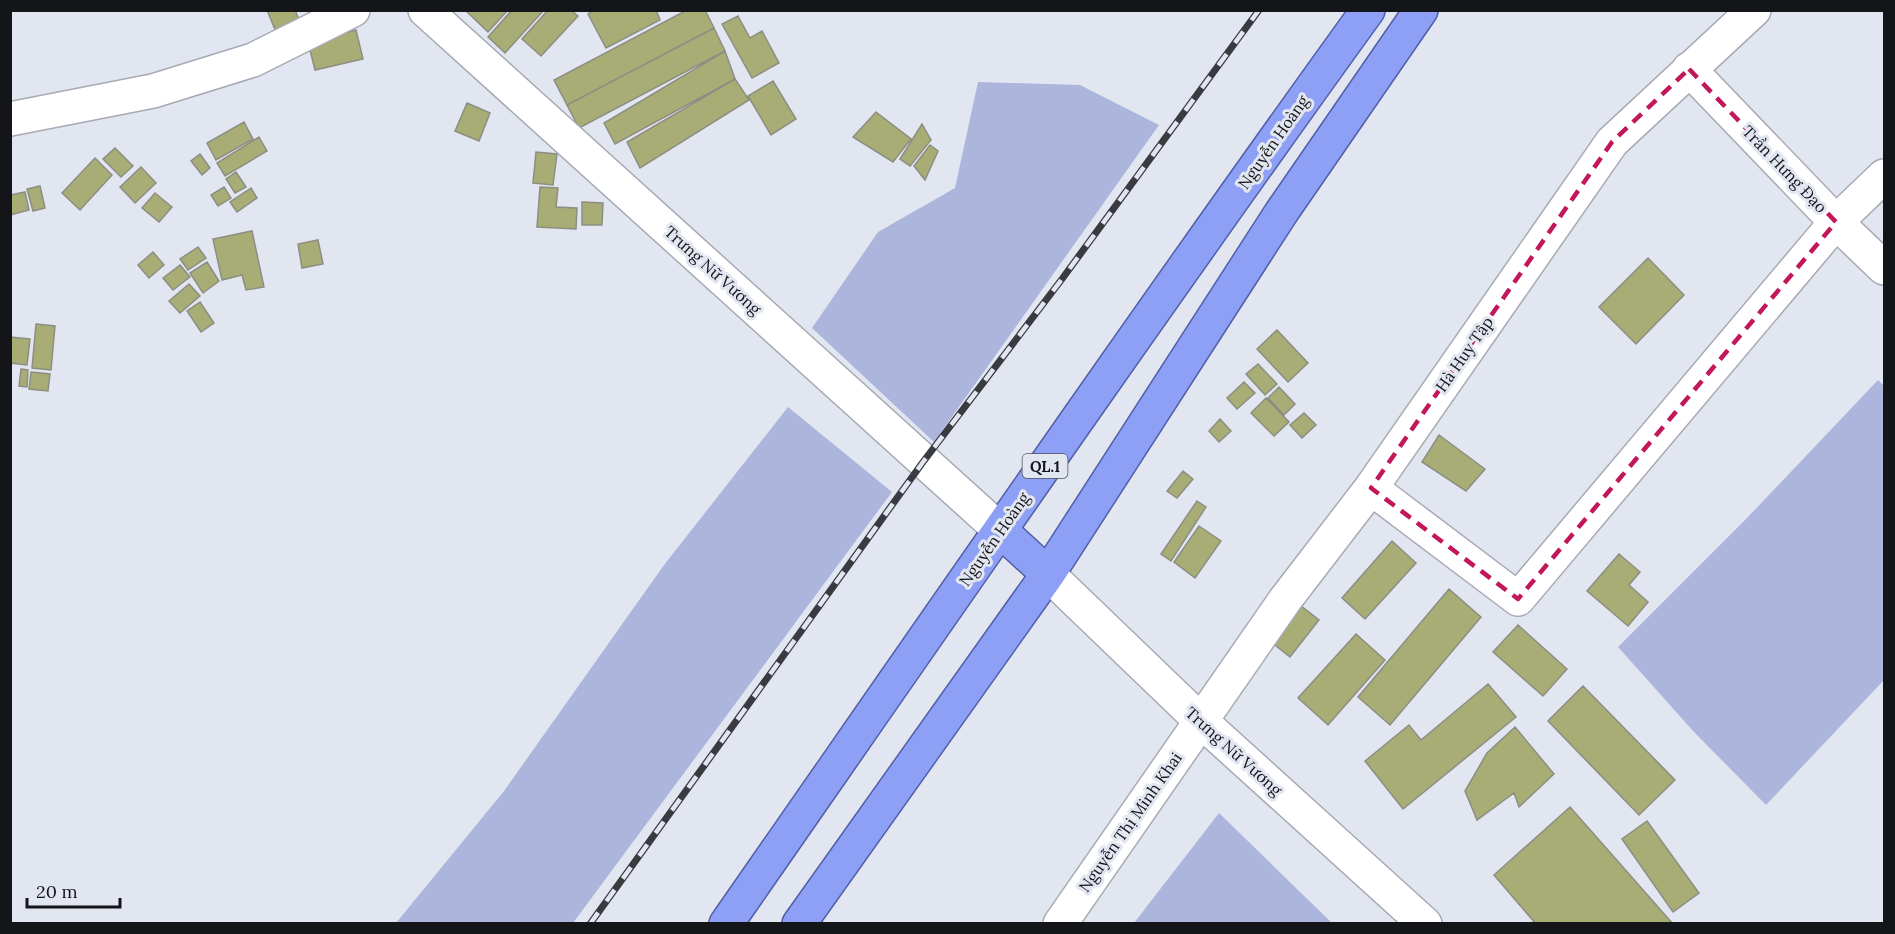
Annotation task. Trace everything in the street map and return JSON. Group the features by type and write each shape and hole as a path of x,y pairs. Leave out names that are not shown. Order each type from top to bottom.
{"highway":[{"name":"Nguyễn Hoàng","path":"726,924 1000,530 1368,10"},
{"path":"799,924 1048,574 1281,213 1422,10"},
{"path":"1000,530 1048,574"}],"street":[{"path":"10,119 153,92 253,60 353,10"},
{"name":"Trưng Nữ Vương","path":"425,10 1000,530"},
{"name":"Hà Huy Tập","path":"1201,721 1285,600 1371,488 1612,142 1754,10"},
{"name":"Trần Hưng Đạo","path":"1689,69 1836,222 1884,268"},
{"path":"1371,488 1518,598 1836,222 1884,176"},
{"name":"Trưng Nữ Vương","path":"1048,574 1201,721 1425,924"},
{"name":"Nguyễn Thị Minh Khai","path":"1060,924 1201,721"}],"highlighted area":[{"path":"1689,69 1836,222 1518,599 1371,488 1612,142"}],"shaded area":[{"path":"978,82 1080,85 1159,125 934,442 812,328 878,232 955,188"},
{"path":"1878,380 1884,386 1884,680 1766,805 1694,732 1618,647 1748,517"},
{"path":"788,407 892,492 573,923 396,923 504,791 664,565"},
{"path":"1219,813 1332,923 1134,923"}],"building":[{"path":"267,10 295,10 302,27 278,37"},
{"path":"465,10 508,10 488,32"},
{"path":"512,10 544,10 505,53 488,37"},
{"path":"548,10 571,10 578,16 541,56 522,39"},
{"path":"594,10 656,10 660,20 606,48 588,14"},
{"path":"687,10 705,10 714,28 567,105 554,80"},
{"path":"738,16 750,38 762,31 779,63 752,78 722,24"},
{"path":"714,28 725,51 579,128 567,105"},
{"path":"356,30 363,59 315,70 308,42"},
{"path":"725,51 735,79 615,144 604,123"},
{"path":"735,79 749,100 640,168 627,142"},
{"path":"773,81 796,119 771,135 748,96"},
{"path":"467,103 490,113 479,141 455,131"},
{"path":"876,112 911,139 893,162 853,137"},
{"path":"244,122 253,139 216,160 207,143"},
{"path":"922,124 931,140 910,166 900,159"},
{"path":"259,137 267,151 225,176 217,163"},
{"path":"930,145 938,151 925,180 914,166"},
{"path":"115,148 133,166 121,177 103,159"},
{"path":"536,152 557,154 553,185 533,183"},
{"path":"200,154 210,168 202,175 191,161"},
{"path":"95,158 112,175 80,210 62,193"},
{"path":"141,167 156,183 135,203 120,187"},
{"path":"236,172 246,187 235,193 226,179"},
{"path":"40,186 45,208 33,211 27,189"},
{"path":"224,187 231,198 218,206 211,195"},
{"path":"540,187 558,188 556,207 577,208 576,229 537,227"},
{"path":"251,188 257,198 237,212 230,202"},
{"path":"25,192 29,210 10,215 10,195"},
{"path":"155,193 172,207 159,222 142,208"},
{"path":"582,202 603,203 602,225 582,225"},
{"path":"252,231 264,287 246,290 242,275 222,280 213,239"},
{"path":"318,240 323,264 302,268 298,244"},
{"path":"198,247 206,258 188,270 180,259"},
{"path":"153,252 164,265 149,278 138,265"},
{"path":"1648,258 1684,295 1636,344 1599,307"},
{"path":"207,262 219,281 203,293 190,273"},
{"path":"180,265 190,277 173,290 163,278"},
{"path":"189,284 200,296 180,313 169,301"},
{"path":"200,302 214,323 201,332 187,311"},
{"path":"36,324 55,326 51,370 32,368"},
{"path":"1277,330 1308,363 1288,382 1257,349"},
{"path":"10,337 30,339 27,365 10,363"},
{"path":"1258,364 1277,384 1265,395 1246,374"},
{"path":"21,369 28,370 27,387 19,386"},
{"path":"31,372 50,374 48,391 29,389"},
{"path":"1244,382 1255,393 1237,409 1227,398"},
{"path":"1279,387 1295,404 1284,415 1268,398"},
{"path":"1266,398 1289,422 1274,436 1251,413"},
{"path":"1304,413 1316,425 1302,438 1290,425"},
{"path":"1220,419 1231,431 1219,442 1209,431"},
{"path":"1439,435 1485,469 1466,491 1422,462"},
{"path":"1183,471 1193,479 1177,498 1167,491"},
{"path":"1197,501 1206,507 1171,561 1161,554"},
{"path":"1199,526 1221,541 1195,578 1174,562"},
{"path":"1392,541 1416,563 1365,619 1342,598"},
{"path":"1619,554 1640,572 1629,585 1648,602 1628,626 1587,591"},
{"path":"1449,589 1481,617 1390,725 1358,697"},
{"path":"1296,602 1319,620 1290,657 1266,638"},
{"path":"1518,625 1567,669 1543,696 1493,652"},
{"path":"1356,634 1385,660 1328,725 1298,698"},
{"path":"1488,684 1516,717 1403,809 1365,761 1409,725 1421,740"},
{"path":"1583,686 1675,780 1639,815 1548,721"},
{"path":"1515,727 1554,774 1519,807 1514,793 1477,820 1465,791 1487,753"},
{"path":"1570,807 1673,924 1536,924 1494,875"},
{"path":"1647,821 1699,893 1673,912 1622,839"}],"railway":[{"path":"590,924 923,462 1062,279 1259,10"}]}
